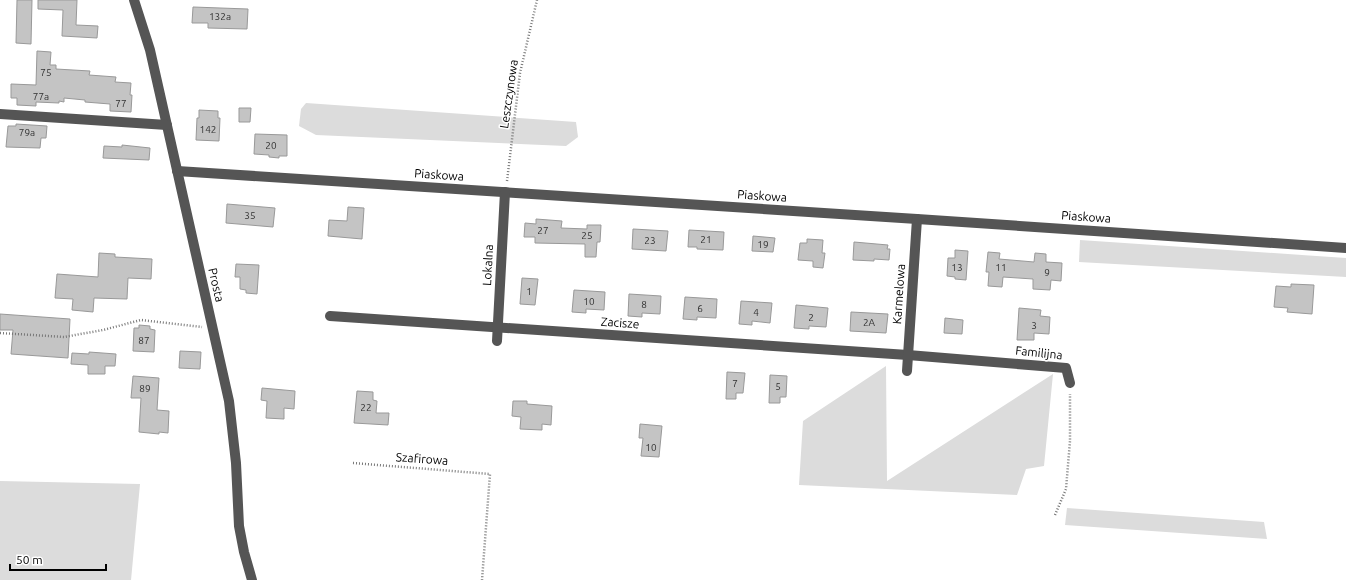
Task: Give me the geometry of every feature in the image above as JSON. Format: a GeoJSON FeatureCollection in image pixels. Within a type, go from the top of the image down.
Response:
{"type":"FeatureCollection","features":[{"type":"Feature","properties":{"kind":"street","name":"Prosta"},"geometry":{"type":"LineString","coordinates":[[134,0],[150,50],[229,401],[236,463],[239,526],[244,552],[252,580]]}},
{"type":"Feature","properties":{"kind":"street"},"geometry":{"type":"LineString","coordinates":[[0,114],[167,125]]}},
{"type":"Feature","properties":{"kind":"street","name":"Piaskowa"},"geometry":{"type":"LineString","coordinates":[[177,171],[1346,248]]}},
{"type":"Feature","properties":{"kind":"street","name":"Lokalna"},"geometry":{"type":"LineString","coordinates":[[497,341],[505,192]]}},
{"type":"Feature","properties":{"kind":"street","name":"Karmelowa"},"geometry":{"type":"LineString","coordinates":[[907,370],[917,219]]}},
{"type":"Feature","properties":{"kind":"street","name":"Zacisze"},"geometry":{"type":"LineString","coordinates":[[330,316],[908,355]]}},
{"type":"Feature","properties":{"kind":"street","name":"Familijna"},"geometry":{"type":"LineString","coordinates":[[908,355],[1066,368],[1070,383]]}},
{"type":"Feature","properties":{"kind":"path","name":"Leszczynowa"},"geometry":{"type":"LineString","coordinates":[[505,192],[520,73],[537,0]]}},
{"type":"Feature","properties":{"kind":"path"},"geometry":{"type":"LineString","coordinates":[[0,333],[64,338],[96,332],[141,320],[213,329]]}},
{"type":"Feature","properties":{"kind":"path"},"geometry":{"type":"LineString","coordinates":[[1055,515],[1066,488],[1070,441],[1070,383]]}},
{"type":"Feature","properties":{"kind":"path","name":"Szafirowa"},"geometry":{"type":"LineString","coordinates":[[354,463],[490,474],[482,580]]}},
{"type":"Feature","properties":{"kind":"shaded area"},"geometry":{"type":"Polygon","coordinates":[[[306,103],[576,122],[578,137],[566,146],[316,135],[299,126],[301,109],[306,103]]]}},
{"type":"Feature","properties":{"kind":"shaded area"},"geometry":{"type":"Polygon","coordinates":[[[1080,240],[1346,258],[1346,277],[1079,262],[1080,240]]]}},
{"type":"Feature","properties":{"kind":"shaded area"},"geometry":{"type":"Polygon","coordinates":[[[886,366],[887,481],[1053,374],[1044,466],[1026,469],[1017,495],[799,485],[803,421],[886,366]]]}},
{"type":"Feature","properties":{"kind":"shaded area"},"geometry":{"type":"Polygon","coordinates":[[[0,481],[140,484],[131,580],[0,580],[0,481]]]}},
{"type":"Feature","properties":{"kind":"shaded area"},"geometry":{"type":"Polygon","coordinates":[[[1067,508],[1264,522],[1267,539],[1065,525],[1067,508]]]}},
{"type":"Feature","properties":{"kind":"building"},"geometry":{"type":"Polygon","coordinates":[[[17,0],[32,0],[31,44],[16,43],[17,0]]]}},
{"type":"Feature","properties":{"kind":"building"},"geometry":{"type":"Polygon","coordinates":[[[38,0],[77,0],[76,25],[98,26],[97,38],[62,36],[63,10],[38,9],[38,0]]]}},
{"type":"Feature","properties":{"kind":"building"},"geometry":{"type":"Polygon","coordinates":[[[193,7],[248,9],[247,29],[208,28],[208,23],[192,23],[193,7]]]}},
{"type":"Feature","properties":{"kind":"building"},"geometry":{"type":"Polygon","coordinates":[[[37,51],[51,52],[50,65],[56,65],[56,69],[90,71],[89,75],[116,77],[115,82],[131,83],[131,112],[110,111],[110,104],[85,102],[85,100],[64,98],[64,102],[59,101],[59,103],[36,102],[36,106],[17,105],[17,98],[11,98],[11,84],[36,85],[37,51]]]}},
{"type":"Feature","properties":{"kind":"building"},"geometry":{"type":"Polygon","coordinates":[[[239,108],[251,108],[250,122],[239,122],[239,108]]]}},
{"type":"Feature","properties":{"kind":"building"},"geometry":{"type":"Polygon","coordinates":[[[199,110],[218,111],[218,118],[220,118],[219,141],[196,140],[199,110]]]}},
{"type":"Feature","properties":{"kind":"building"},"geometry":{"type":"Polygon","coordinates":[[[16,124],[47,126],[46,138],[41,138],[40,148],[6,147],[8,126],[16,126],[16,124]]]}},
{"type":"Feature","properties":{"kind":"building"},"geometry":{"type":"Polygon","coordinates":[[[255,134],[287,135],[287,156],[279,156],[279,158],[269,157],[269,155],[254,154],[255,134]]]}},
{"type":"Feature","properties":{"kind":"building"},"geometry":{"type":"Polygon","coordinates":[[[122,145],[150,148],[149,160],[103,158],[104,146],[122,147],[122,145]]]}},
{"type":"Feature","properties":{"kind":"building"},"geometry":{"type":"Polygon","coordinates":[[[227,204],[275,208],[273,227],[226,223],[227,204]]]}},
{"type":"Feature","properties":{"kind":"building"},"geometry":{"type":"Polygon","coordinates":[[[348,207],[364,208],[362,239],[328,236],[329,220],[347,221],[348,207]]]}},
{"type":"Feature","properties":{"kind":"building"},"geometry":{"type":"Polygon","coordinates":[[[536,219],[562,221],[561,228],[587,229],[587,225],[601,225],[600,242],[597,242],[596,257],[585,257],[585,244],[535,243],[535,237],[524,237],[525,223],[536,224],[536,219]]]}},
{"type":"Feature","properties":{"kind":"building"},"geometry":{"type":"Polygon","coordinates":[[[633,229],[668,231],[666,251],[632,249],[633,229]]]}},
{"type":"Feature","properties":{"kind":"building"},"geometry":{"type":"Polygon","coordinates":[[[689,230],[724,232],[723,250],[697,249],[697,247],[688,247],[689,230]]]}},
{"type":"Feature","properties":{"kind":"building"},"geometry":{"type":"Polygon","coordinates":[[[753,236],[775,238],[773,252],[752,251],[753,236]]]}},
{"type":"Feature","properties":{"kind":"building"},"geometry":{"type":"Polygon","coordinates":[[[807,239],[823,240],[822,253],[825,253],[823,268],[813,267],[813,261],[798,260],[800,243],[807,243],[807,239]]]}},
{"type":"Feature","properties":{"kind":"building"},"geometry":{"type":"Polygon","coordinates":[[[854,242],[888,245],[887,249],[890,249],[889,260],[853,260],[854,242]]]}},
{"type":"Feature","properties":{"kind":"building"},"geometry":{"type":"Polygon","coordinates":[[[955,250],[968,251],[966,280],[955,279],[955,277],[947,276],[948,258],[955,258],[955,250]]]}},
{"type":"Feature","properties":{"kind":"building"},"geometry":{"type":"Polygon","coordinates":[[[988,252],[1000,253],[999,259],[1034,262],[1035,253],[1046,254],[1046,262],[1062,263],[1061,281],[1051,280],[1050,290],[1033,289],[1033,279],[1003,277],[1002,287],[988,286],[989,272],[986,272],[988,252]]]}},
{"type":"Feature","properties":{"kind":"building"},"geometry":{"type":"Polygon","coordinates":[[[99,253],[115,254],[115,257],[152,259],[151,279],[128,278],[127,299],[94,298],[93,312],[72,310],[73,299],[55,298],[57,274],[98,277],[99,253]]]}},
{"type":"Feature","properties":{"kind":"building"},"geometry":{"type":"Polygon","coordinates":[[[236,264],[259,265],[257,294],[246,293],[246,290],[240,289],[240,277],[235,277],[236,264]]]}},
{"type":"Feature","properties":{"kind":"building"},"geometry":{"type":"Polygon","coordinates":[[[522,278],[538,279],[535,305],[520,304],[522,278]]]}},
{"type":"Feature","properties":{"kind":"building"},"geometry":{"type":"Polygon","coordinates":[[[1291,284],[1314,285],[1312,314],[1287,312],[1288,308],[1274,307],[1276,286],[1291,287],[1291,284]]]}},
{"type":"Feature","properties":{"kind":"building"},"geometry":{"type":"Polygon","coordinates":[[[574,290],[605,292],[604,310],[586,309],[586,313],[572,312],[574,290]]]}},
{"type":"Feature","properties":{"kind":"building"},"geometry":{"type":"Polygon","coordinates":[[[629,294],[661,296],[660,314],[642,313],[642,317],[628,316],[629,294]]]}},
{"type":"Feature","properties":{"kind":"building"},"geometry":{"type":"Polygon","coordinates":[[[685,297],[717,299],[716,318],[697,317],[697,320],[683,319],[685,297]]]}},
{"type":"Feature","properties":{"kind":"building"},"geometry":{"type":"Polygon","coordinates":[[[741,301],[772,303],[770,323],[752,321],[752,325],[739,324],[741,301]]]}},
{"type":"Feature","properties":{"kind":"building"},"geometry":{"type":"Polygon","coordinates":[[[796,305],[828,308],[826,327],[809,326],[809,329],[794,328],[796,305]]]}},
{"type":"Feature","properties":{"kind":"building"},"geometry":{"type":"Polygon","coordinates":[[[1019,308],[1041,310],[1040,316],[1050,317],[1049,334],[1034,333],[1034,340],[1017,340],[1019,308]]]}},
{"type":"Feature","properties":{"kind":"building"},"geometry":{"type":"Polygon","coordinates":[[[851,312],[888,314],[886,333],[850,331],[851,312]]]}},
{"type":"Feature","properties":{"kind":"building"},"geometry":{"type":"Polygon","coordinates":[[[0,314],[70,319],[68,358],[11,354],[13,330],[0,330],[0,314]]]}},
{"type":"Feature","properties":{"kind":"building"},"geometry":{"type":"Polygon","coordinates":[[[945,318],[963,320],[962,334],[944,333],[945,318]]]}},
{"type":"Feature","properties":{"kind":"building"},"geometry":{"type":"Polygon","coordinates":[[[139,325],[150,326],[150,329],[155,330],[154,352],[133,351],[134,328],[139,328],[139,325]]]}},
{"type":"Feature","properties":{"kind":"building"},"geometry":{"type":"Polygon","coordinates":[[[180,351],[201,352],[200,369],[179,368],[180,351]]]}},
{"type":"Feature","properties":{"kind":"building"},"geometry":{"type":"Polygon","coordinates":[[[89,352],[116,354],[115,366],[105,366],[105,374],[88,374],[88,365],[71,364],[72,353],[89,354],[89,352]]]}},
{"type":"Feature","properties":{"kind":"building"},"geometry":{"type":"Polygon","coordinates":[[[727,372],[745,373],[743,393],[736,393],[736,399],[726,399],[727,372]]]}},
{"type":"Feature","properties":{"kind":"building"},"geometry":{"type":"Polygon","coordinates":[[[770,375],[787,376],[786,397],[780,397],[780,403],[769,403],[770,375]]]}},
{"type":"Feature","properties":{"kind":"building"},"geometry":{"type":"Polygon","coordinates":[[[133,376],[159,378],[157,410],[169,411],[168,433],[159,432],[159,434],[139,432],[141,398],[131,398],[133,376]]]}},
{"type":"Feature","properties":{"kind":"building"},"geometry":{"type":"Polygon","coordinates":[[[262,388],[295,391],[294,409],[284,408],[284,419],[266,418],[267,401],[261,400],[262,388]]]}},
{"type":"Feature","properties":{"kind":"building"},"geometry":{"type":"Polygon","coordinates":[[[357,391],[373,392],[373,400],[377,401],[376,413],[389,413],[388,425],[354,423],[357,391]]]}},
{"type":"Feature","properties":{"kind":"building"},"geometry":{"type":"Polygon","coordinates":[[[513,401],[527,401],[527,404],[552,406],[551,425],[542,424],[542,430],[520,429],[521,417],[512,416],[513,401]]]}},
{"type":"Feature","properties":{"kind":"building"},"geometry":{"type":"Polygon","coordinates":[[[640,424],[662,426],[659,457],[641,456],[643,438],[639,438],[640,424]]]}}]}
